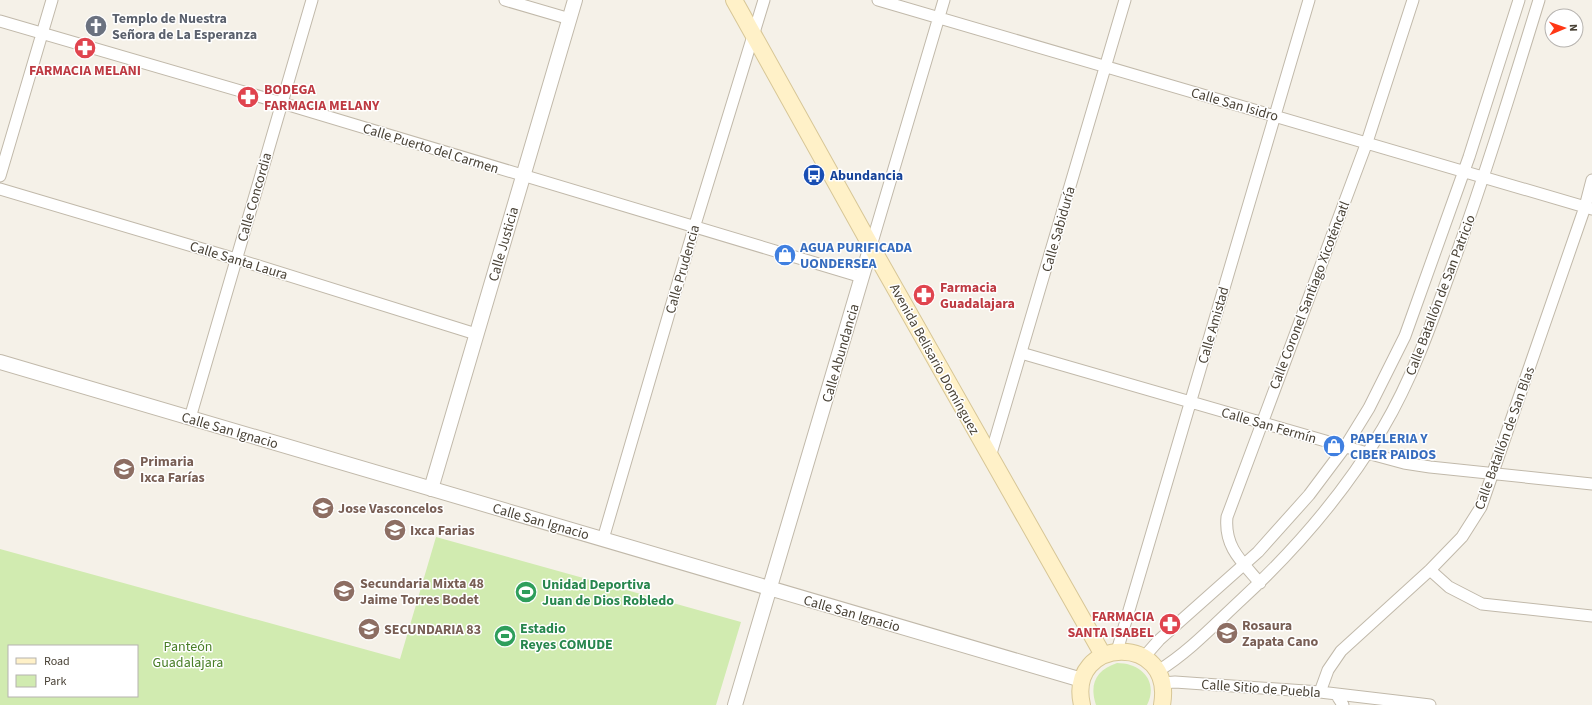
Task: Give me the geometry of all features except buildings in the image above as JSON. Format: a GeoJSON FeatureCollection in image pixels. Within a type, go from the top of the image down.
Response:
{"type":"FeatureCollection","features":[{"type":"Feature","properties":{"kind":"main road","name":"Avenida Belisario Domínguez"},"geometry":{"type":"LineString","coordinates":[[734,0],[990,457],[1110,653]]}},
{"type":"Feature","properties":{"kind":"main road"},"geometry":{"type":"LineString","coordinates":[[1082,705],[1080,695],[1082,680],[1086,670],[1093,662],[1110,653],[1127,651],[1144,657],[1152,663],[1160,677],[1164,694],[1162,705]]}},
{"type":"Feature","properties":{"kind":"street"},"geometry":{"type":"LineString","coordinates":[[0,176],[52,0]]}},
{"type":"Feature","properties":{"kind":"street","name":"Calle Concordia"},"geometry":{"type":"LineString","coordinates":[[190,418],[312,0]]}},
{"type":"Feature","properties":{"kind":"street"},"geometry":{"type":"LineString","coordinates":[[505,0],[570,19]]}},
{"type":"Feature","properties":{"kind":"street","name":"Calle Justicia"},"geometry":{"type":"LineString","coordinates":[[431,489],[576,0]]}},
{"type":"Feature","properties":{"kind":"street","name":"Calle Prudencia"},"geometry":{"type":"LineString","coordinates":[[602,539],[694,228],[764,0]]}},
{"type":"Feature","properties":{"kind":"street","name":"Calle San Isidro"},"geometry":{"type":"LineString","coordinates":[[878,0],[1367,142],[1588,208]]}},
{"type":"Feature","properties":{"kind":"street","name":"Calle Abundancia"},"geometry":{"type":"LineString","coordinates":[[735,705],[944,0]]}},
{"type":"Feature","properties":{"kind":"street","name":"Calle Sabiduría"},"geometry":{"type":"LineString","coordinates":[[990,457],[1124,0]]}},
{"type":"Feature","properties":{"kind":"street","name":"Calle Amistad"},"geometry":{"type":"LineString","coordinates":[[1110,653],[1191,402],[1309,0]]}},
{"type":"Feature","properties":{"kind":"street","name":"Calle Coronel Santiago Xicoténcatl"},"geometry":{"type":"LineString","coordinates":[[1260,583],[1233,550],[1229,542],[1226,526],[1227,517],[1367,142],[1413,0]]}},
{"type":"Feature","properties":{"kind":"street","name":"Calle Batallón de San Patricio"},"geometry":{"type":"LineString","coordinates":[[1144,657],[1159,640],[1258,552],[1309,496],[1345,447],[1369,408],[1405,336],[1464,171],[1518,0]]}},
{"type":"Feature","properties":{"kind":"street","name":"Calle Batallón de San Patricio"},"geometry":{"type":"LineString","coordinates":[[1160,677],[1273,571],[1323,515],[1367,454],[1384,427],[1420,356],[1484,177],[1539,0]]}},
{"type":"Feature","properties":{"kind":"street","name":"Calle Puerto del Carmen"},"geometry":{"type":"LineString","coordinates":[[0,21],[282,103],[524,175],[694,228],[862,277]]}},
{"type":"Feature","properties":{"kind":"street","name":"Calle Batallón de San Blas"},"geometry":{"type":"LineString","coordinates":[[1320,692],[1328,670],[1341,651],[1430,570],[1462,537],[1481,507],[1588,208],[1592,180]]}},
{"type":"Feature","properties":{"kind":"street","name":"Calle Santa Laura"},"geometry":{"type":"LineString","coordinates":[[0,189],[236,259],[476,334]]}},
{"type":"Feature","properties":{"kind":"street","name":"Calle San Fermín"},"geometry":{"type":"LineString","coordinates":[[1021,353],[1367,454],[1404,463],[1592,484]]}},
{"type":"Feature","properties":{"kind":"street","name":"Calle San Ignacio"},"geometry":{"type":"LineString","coordinates":[[0,362],[1082,680]]}},
{"type":"Feature","properties":{"kind":"street"},"geometry":{"type":"LineString","coordinates":[[1430,570],[1449,587],[1482,604],[1592,616]]}},
{"type":"Feature","properties":{"kind":"street","name":"Calle Sitio de Puebla"},"geometry":{"type":"LineString","coordinates":[[1160,677],[1174,682],[1320,692],[1430,705]]}},
{"type":"Feature","properties":{"kind":"street"},"geometry":{"type":"LineString","coordinates":[[1336,694],[1343,705]]}},
{"type":"Feature","properties":{"kind":"green space","name":"Panteón Guadalajara"},"geometry":{"type":"Polygon","coordinates":[[[436,537],[741,622],[716,705],[0,705],[0,549],[400,659],[436,537]]]}},
{"type":"Feature","properties":{"kind":"green space"},"geometry":{"type":"Polygon","coordinates":[[[1117,663],[1134,666],[1146,675],[1151,688],[1147,705],[1096,705],[1093,691],[1096,679],[1104,670],[1117,663]]]}},
{"type":"Feature","properties":{"kind":"place","name":"Templo de Nuestra Señora de La Esperanza"},"geometry":{"type":"Point","coordinates":[96,26]}},
{"type":"Feature","properties":{"kind":"place","name":"FARMACIA MELANI"},"geometry":{"type":"Point","coordinates":[85,48]}},
{"type":"Feature","properties":{"kind":"place","name":"BODEGA FARMACIA MELANY"},"geometry":{"type":"Point","coordinates":[248,97]}},
{"type":"Feature","properties":{"kind":"place","name":"Abundancia"},"geometry":{"type":"Point","coordinates":[814,175]}},
{"type":"Feature","properties":{"kind":"place","name":"AGUA PURIFICADA UONDERSEA"},"geometry":{"type":"Point","coordinates":[785,255]}},
{"type":"Feature","properties":{"kind":"place","name":"Farmacia Guadalajara"},"geometry":{"type":"Point","coordinates":[924,295]}},
{"type":"Feature","properties":{"kind":"place","name":"PAPELERIA Y CIBER PAIDOS"},"geometry":{"type":"Point","coordinates":[1334,446]}},
{"type":"Feature","properties":{"kind":"place","name":"Primaria Ixca Farías"},"geometry":{"type":"Point","coordinates":[124,469]}},
{"type":"Feature","properties":{"kind":"place","name":"Jose Vasconcelos"},"geometry":{"type":"Point","coordinates":[323,508]}},
{"type":"Feature","properties":{"kind":"place","name":"Ixca Farias"},"geometry":{"type":"Point","coordinates":[395,530]}},
{"type":"Feature","properties":{"kind":"place","name":"Secundaria Mixta 48 Jaime Torres Bodet"},"geometry":{"type":"Point","coordinates":[344,591]}},
{"type":"Feature","properties":{"kind":"place","name":"Unidad Deportiva Juan de Dios Robledo"},"geometry":{"type":"Point","coordinates":[526,592]}},
{"type":"Feature","properties":{"kind":"place","name":"FARMACIA SANTA ISABEL"},"geometry":{"type":"Point","coordinates":[1170,624]}},
{"type":"Feature","properties":{"kind":"place","name":"SECUNDARIA 83"},"geometry":{"type":"Point","coordinates":[369,629]}},
{"type":"Feature","properties":{"kind":"place","name":"Rosaura Zapata Cano"},"geometry":{"type":"Point","coordinates":[1227,633]}},
{"type":"Feature","properties":{"kind":"place","name":"Estadio Reyes COMUDE"},"geometry":{"type":"Point","coordinates":[505,636]}}]}
